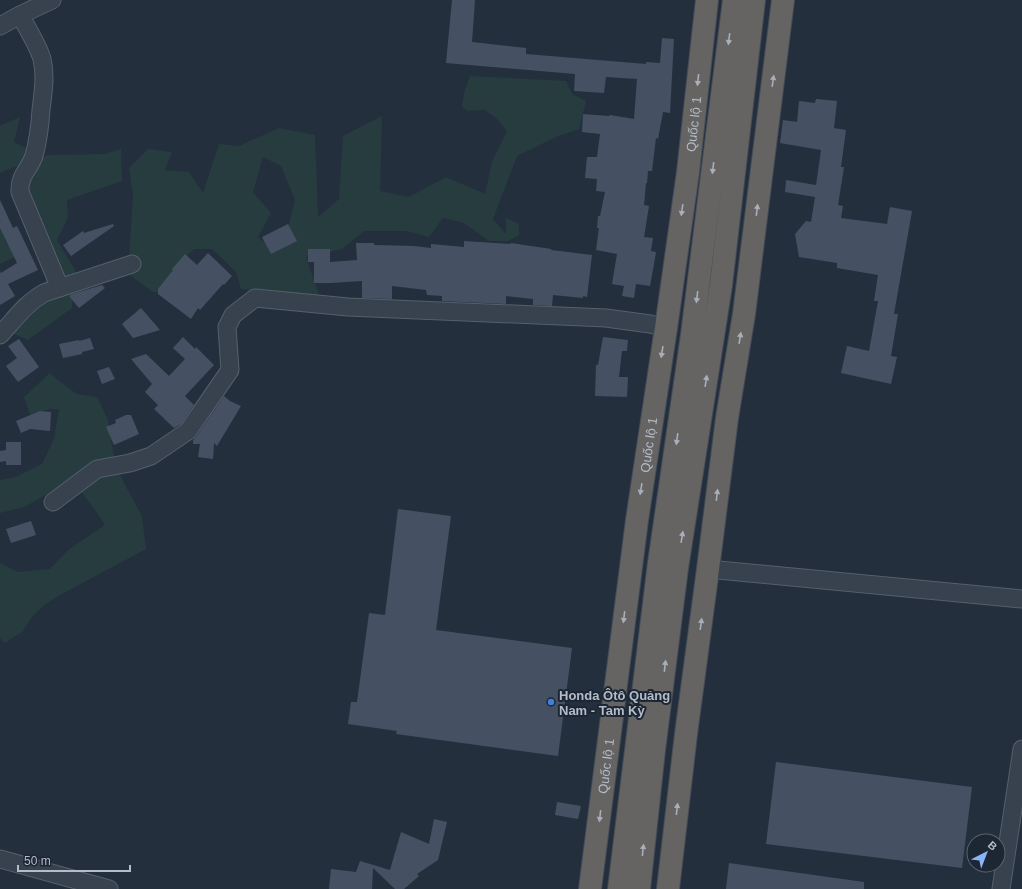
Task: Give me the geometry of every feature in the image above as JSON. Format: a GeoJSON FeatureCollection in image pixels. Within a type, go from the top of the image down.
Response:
{"type":"FeatureCollection","features":[{"type":"Feature","properties":{"kind":"highway","name":"Quốc lộ 1"},"geometry":{"type":"LineString","coordinates":[[590,889],[637,520],[688,172],[707,0]]}},
{"type":"Feature","properties":{"kind":"highway","name":"Quốc lộ 1"},"geometry":{"type":"LineString","coordinates":[[639,889],[677,568],[691,414],[692,336],[734,0]]}},
{"type":"Feature","properties":{"kind":"highway","name":"Quốc lộ 1"},"geometry":{"type":"LineString","coordinates":[[619,889],[659,563],[691,414],[721,285],[754,0]]}},
{"type":"Feature","properties":{"kind":"highway"},"geometry":{"type":"LineString","coordinates":[[668,889],[686,734],[727,418],[744,314],[783,0]]}},
{"type":"Feature","properties":{"kind":"highway"},"geometry":{"type":"LineString","coordinates":[[654,408],[727,418]]}},
{"type":"Feature","properties":{"kind":"highway"},"geometry":{"type":"LineString","coordinates":[[657,729],[686,734]]}},
{"type":"Feature","properties":{"kind":"street"},"geometry":{"type":"LineString","coordinates":[[0,26],[52,0]]}},
{"type":"Feature","properties":{"kind":"street"},"geometry":{"type":"LineString","coordinates":[[20,15],[39,51],[42,60],[44,85],[39,136],[33,157],[22,177],[20,192],[60,288]]}},
{"type":"Feature","properties":{"kind":"street"},"geometry":{"type":"LineString","coordinates":[[0,335],[28,305],[44,293],[132,264]]}},
{"type":"Feature","properties":{"kind":"street"},"geometry":{"type":"LineString","coordinates":[[53,502],[97,469],[130,463],[151,456],[188,431],[230,370],[228,327],[233,316],[255,298],[348,307],[606,318],[650,324],[666,328]]}},
{"type":"Feature","properties":{"kind":"street"},"geometry":{"type":"LineString","coordinates":[[708,569],[1022,599]]}},
{"type":"Feature","properties":{"kind":"street"},"geometry":{"type":"LineString","coordinates":[[1001,889],[1016,830],[1022,749]]}},
{"type":"Feature","properties":{"kind":"street"},"geometry":{"type":"LineString","coordinates":[[0,859],[109,889]]}},
{"type":"Feature","properties":{"kind":"green space"},"geometry":{"type":"Polygon","coordinates":[[[470,76],[566,81],[572,94],[586,101],[579,129],[556,137],[517,156],[493,219],[506,234],[506,218],[519,224],[519,235],[508,241],[489,241],[464,223],[443,218],[429,237],[407,231],[364,231],[342,249],[306,257],[319,295],[241,289],[236,272],[212,249],[194,249],[176,266],[169,293],[153,292],[128,274],[133,195],[129,168],[148,149],[172,152],[165,170],[189,172],[203,193],[219,144],[239,146],[279,128],[315,135],[318,217],[339,199],[343,136],[382,116],[380,191],[409,197],[446,177],[485,194],[492,162],[507,131],[496,118],[485,110],[467,111],[462,106],[464,93],[470,76]],[[263,157],[253,192],[271,213],[258,237],[272,248],[288,228],[295,200],[281,166],[263,157]]]}},
{"type":"Feature","properties":{"kind":"green space"},"geometry":{"type":"Polygon","coordinates":[[[20,117],[14,142],[32,151],[21,164],[0,173],[0,126],[20,117]]]}},
{"type":"Feature","properties":{"kind":"green space"},"geometry":{"type":"Polygon","coordinates":[[[121,149],[122,181],[67,200],[68,217],[57,240],[75,270],[72,308],[28,340],[5,330],[6,313],[17,300],[54,274],[43,253],[29,238],[27,169],[47,155],[104,154],[121,149]]]}},
{"type":"Feature","properties":{"kind":"green space"},"geometry":{"type":"Polygon","coordinates":[[[0,202],[4,207],[5,240],[17,256],[0,264],[0,202]]]}},
{"type":"Feature","properties":{"kind":"green space"},"geometry":{"type":"Polygon","coordinates":[[[50,373],[77,394],[97,397],[108,420],[113,452],[123,481],[142,516],[146,549],[44,605],[32,617],[22,632],[5,643],[0,638],[0,563],[18,572],[50,569],[68,550],[105,525],[73,482],[24,507],[0,513],[0,480],[16,477],[42,464],[54,439],[59,409],[49,409],[30,415],[24,397],[50,373]]]}},
{"type":"Feature","properties":{"kind":"building"},"geometry":{"type":"Polygon","coordinates":[[[452,0],[475,0],[472,42],[526,48],[526,54],[646,64],[646,62],[660,63],[662,38],[674,39],[670,113],[663,112],[658,139],[656,138],[652,171],[648,171],[644,205],[649,206],[644,237],[653,238],[651,251],[656,252],[650,286],[636,284],[634,298],[622,296],[624,286],[612,284],[617,254],[596,250],[599,228],[597,228],[598,216],[600,216],[605,192],[596,191],[597,179],[585,178],[587,157],[597,157],[600,134],[582,132],[583,114],[610,115],[634,119],[637,79],[606,77],[604,93],[574,91],[575,74],[446,63],[452,0]]]}},
{"type":"Feature","properties":{"kind":"building"},"geometry":{"type":"Polygon","coordinates":[[[816,99],[837,101],[834,128],[846,130],[841,167],[844,167],[838,205],[843,206],[841,218],[887,224],[890,207],[912,211],[894,314],[898,314],[891,356],[897,357],[891,384],[841,373],[847,346],[869,351],[878,301],[874,301],[878,275],[837,268],[837,263],[799,257],[795,234],[806,221],[811,222],[815,197],[785,192],[786,180],[816,185],[821,150],[780,143],[783,120],[797,122],[799,101],[815,103],[816,99]]]}},
{"type":"Feature","properties":{"kind":"building"},"geometry":{"type":"Polygon","coordinates":[[[0,200],[13,228],[17,226],[38,270],[8,284],[15,296],[0,305],[0,271],[1,273],[17,263],[0,228],[0,200]]]}},
{"type":"Feature","properties":{"kind":"building"},"geometry":{"type":"Polygon","coordinates":[[[113,224],[114,226],[71,256],[63,245],[83,231],[84,233],[113,224]]]}},
{"type":"Feature","properties":{"kind":"building"},"geometry":{"type":"Polygon","coordinates":[[[288,224],[297,241],[271,254],[262,237],[288,224]]]}},
{"type":"Feature","properties":{"kind":"building"},"geometry":{"type":"Polygon","coordinates":[[[464,241],[511,243],[592,255],[587,297],[583,296],[583,298],[553,295],[552,306],[533,305],[533,299],[506,296],[506,304],[442,301],[442,296],[427,295],[426,290],[392,286],[392,299],[362,298],[362,281],[314,283],[314,262],[308,262],[308,249],[330,249],[330,262],[357,260],[356,243],[431,248],[431,244],[464,247],[464,241]]]}},
{"type":"Feature","properties":{"kind":"building"},"geometry":{"type":"Polygon","coordinates":[[[208,253],[232,276],[200,310],[198,308],[191,319],[158,294],[158,289],[185,254],[197,265],[208,253]]]}},
{"type":"Feature","properties":{"kind":"building"},"geometry":{"type":"Polygon","coordinates":[[[102,285],[105,288],[79,308],[69,296],[72,294],[102,285]]]}},
{"type":"Feature","properties":{"kind":"building"},"geometry":{"type":"Polygon","coordinates":[[[141,308],[160,330],[133,338],[122,324],[141,308]]]}},
{"type":"Feature","properties":{"kind":"building"},"geometry":{"type":"Polygon","coordinates":[[[183,337],[195,349],[196,347],[214,365],[185,396],[194,405],[181,424],[174,428],[154,409],[158,405],[145,392],[152,384],[131,359],[146,354],[169,376],[185,359],[173,348],[183,337]]]}},
{"type":"Feature","properties":{"kind":"building"},"geometry":{"type":"Polygon","coordinates":[[[603,337],[628,340],[627,351],[622,351],[619,377],[628,377],[627,397],[595,396],[596,365],[598,365],[603,337]]]}},
{"type":"Feature","properties":{"kind":"building"},"geometry":{"type":"Polygon","coordinates":[[[90,338],[94,349],[82,352],[82,354],[63,358],[59,344],[90,338]]]}},
{"type":"Feature","properties":{"kind":"building"},"geometry":{"type":"Polygon","coordinates":[[[19,339],[39,367],[18,382],[6,366],[17,358],[8,346],[19,339]]]}},
{"type":"Feature","properties":{"kind":"building"},"geometry":{"type":"Polygon","coordinates":[[[109,367],[115,379],[102,384],[97,371],[109,367]]]}},
{"type":"Feature","properties":{"kind":"building"},"geometry":{"type":"Polygon","coordinates":[[[224,396],[230,401],[241,406],[217,446],[214,443],[213,459],[198,457],[200,444],[193,444],[193,440],[224,396]]]}},
{"type":"Feature","properties":{"kind":"building"},"geometry":{"type":"Polygon","coordinates":[[[40,411],[51,412],[50,431],[30,429],[21,433],[16,421],[40,411]]]}},
{"type":"Feature","properties":{"kind":"building"},"geometry":{"type":"Polygon","coordinates":[[[126,415],[131,415],[139,434],[114,445],[106,427],[116,423],[115,420],[126,415]]]}},
{"type":"Feature","properties":{"kind":"building"},"geometry":{"type":"Polygon","coordinates":[[[6,442],[21,442],[21,465],[6,465],[6,461],[0,462],[0,451],[6,450],[6,442]]]}},
{"type":"Feature","properties":{"kind":"building"},"geometry":{"type":"Polygon","coordinates":[[[398,509],[451,516],[436,630],[572,648],[558,756],[396,734],[397,731],[348,724],[351,702],[357,702],[369,613],[385,615],[398,509]]]}},
{"type":"Feature","properties":{"kind":"building"},"geometry":{"type":"Polygon","coordinates":[[[31,521],[36,535],[11,543],[6,529],[31,521]]]}},
{"type":"Feature","properties":{"kind":"building"},"geometry":{"type":"Polygon","coordinates":[[[776,762],[972,787],[962,868],[766,844],[776,762]]]}},
{"type":"Feature","properties":{"kind":"building"},"geometry":{"type":"Polygon","coordinates":[[[557,802],[581,806],[578,819],[555,815],[557,802]]]}},
{"type":"Feature","properties":{"kind":"building"},"geometry":{"type":"Polygon","coordinates":[[[434,819],[447,822],[438,860],[417,874],[419,876],[404,889],[395,889],[373,868],[372,889],[329,889],[331,869],[356,872],[360,861],[390,870],[401,832],[429,844],[434,819]]]}},
{"type":"Feature","properties":{"kind":"building"},"geometry":{"type":"Polygon","coordinates":[[[729,863],[864,882],[864,889],[726,889],[729,863]]]}},
{"type":"Feature","properties":{"kind":"place","name":"Honda Ôtô Quảng Nam - Tam Kỳ"},"geometry":{"type":"Point","coordinates":[551,702]}}]}
